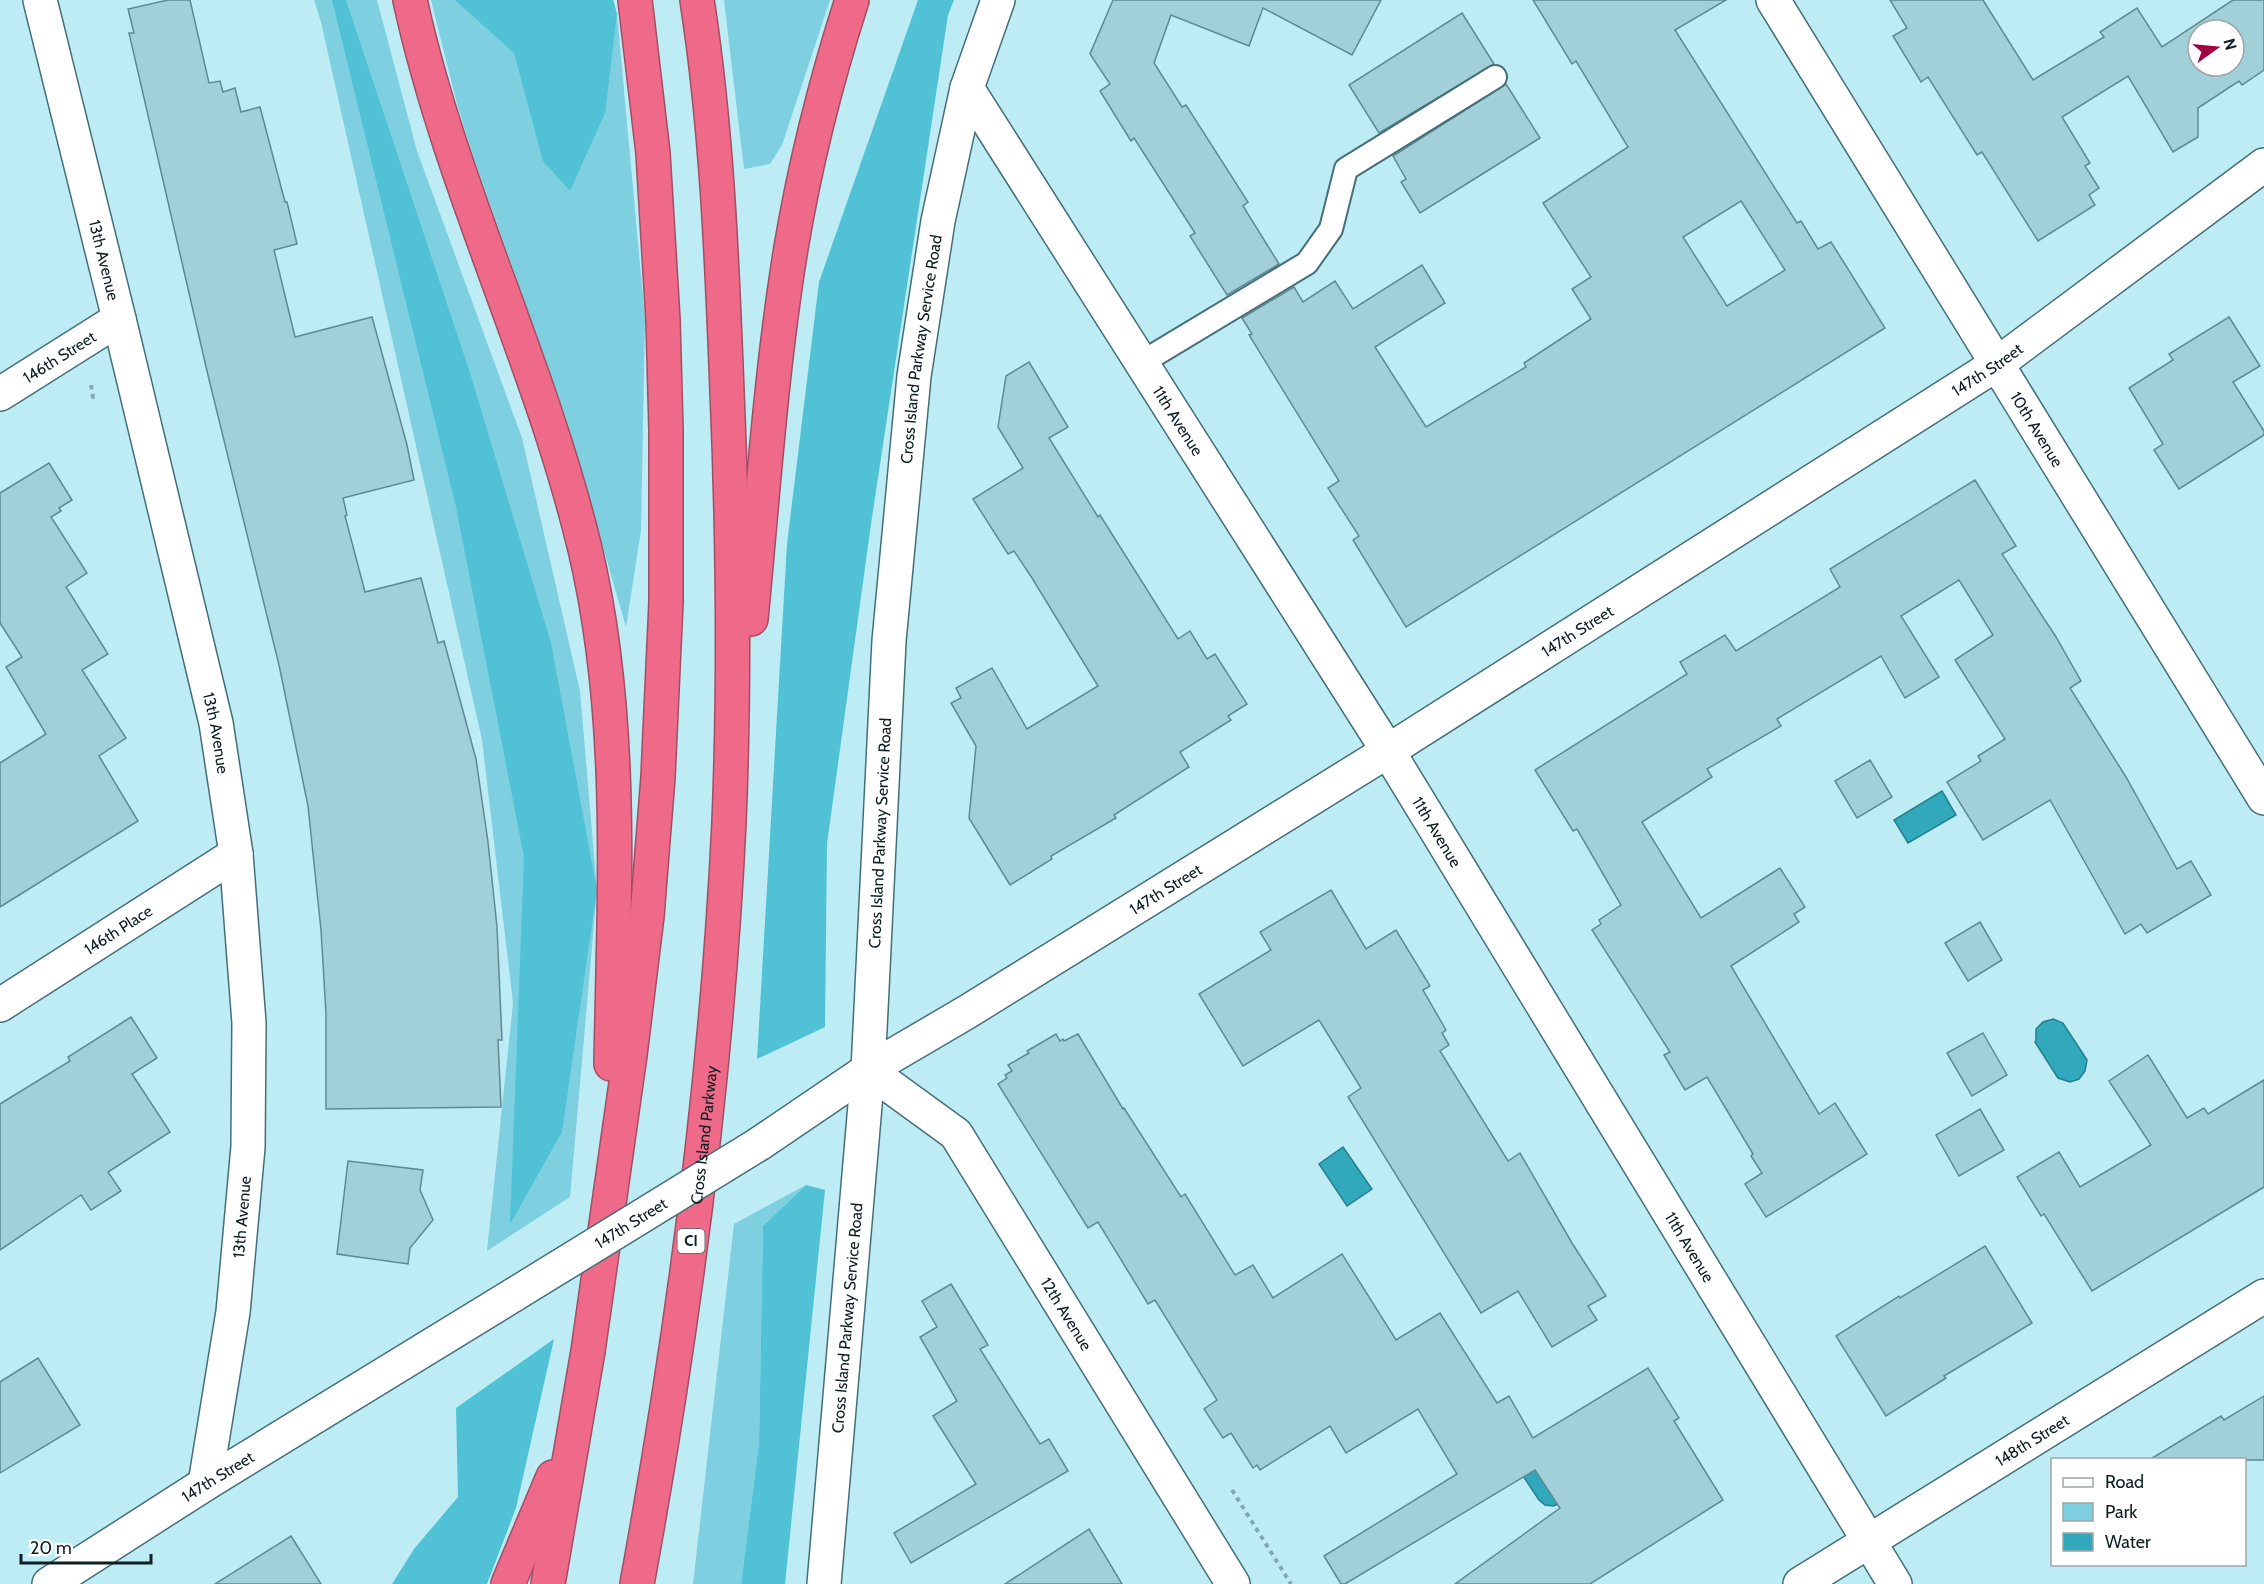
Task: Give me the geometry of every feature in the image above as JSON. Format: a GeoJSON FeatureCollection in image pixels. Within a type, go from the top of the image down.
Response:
{"type":"FeatureCollection","features":[{"type":"Feature","properties":{"kind":"highway"},"geometry":{"type":"LineString","coordinates":[[410,0],[425,63],[447,136],[566,477],[592,588],[608,687],[614,771],[609,1198]]}},
{"type":"Feature","properties":{"kind":"highway"},"geometry":{"type":"LineString","coordinates":[[548,1584],[577,1420],[632,1046],[647,916],[658,777],[666,602],[666,430],[657,210],[647,93],[635,0]]}},
{"type":"Feature","properties":{"kind":"highway"},"geometry":{"type":"LineString","coordinates":[[697,0],[707,76],[718,212],[729,458],[733,667],[725,896]]}},
{"type":"Feature","properties":{"kind":"highway"},"geometry":{"type":"LineString","coordinates":[[725,896],[776,350],[810,152],[832,63],[852,0]]}},
{"type":"Feature","properties":{"kind":"highway","name":"Cross Island Parkway"},"geometry":{"type":"LineString","coordinates":[[637,1584],[685,1289],[713,1041],[725,896]]}},
{"type":"Feature","properties":{"kind":"highway"},"geometry":{"type":"LineString","coordinates":[[508,1584],[577,1420]]}},
{"type":"Feature","properties":{"kind":"street","name":"13th Avenue"},"geometry":{"type":"LineString","coordinates":[[40,0],[216,723],[236,854],[249,1023],[248,1147],[233,1312],[205,1484]]}},
{"type":"Feature","properties":{"kind":"street","name":"Cross Island Parkway Service Road"},"geometry":{"type":"LineString","coordinates":[[824,1584],[868,1070],[889,641],[914,376],[938,221],[967,88],[998,0]]}},
{"type":"Feature","properties":{"kind":"street","name":"10th Avenue"},"geometry":{"type":"LineString","coordinates":[[1773,0],[2264,798]]}},
{"type":"Feature","properties":{"kind":"street","name":"11th Avenue"},"geometry":{"type":"LineString","coordinates":[[967,88],[1388,751],[1895,1584]]}},
{"type":"Feature","properties":{"kind":"street","name":"147th Street"},"geometry":{"type":"LineString","coordinates":[[49,1584],[205,1484],[759,1144],[868,1070],[967,1012],[1388,751],[1997,364],[2264,165]]}},
{"type":"Feature","properties":{"kind":"street","name":"146th Street"},"geometry":{"type":"LineString","coordinates":[[0,394],[119,319]]}},
{"type":"Feature","properties":{"kind":"street","name":"146th Place"},"geometry":{"type":"LineString","coordinates":[[0,1005],[236,854]]}},
{"type":"Feature","properties":{"kind":"street","name":"12th Avenue"},"geometry":{"type":"LineString","coordinates":[[868,1070],[956,1134],[1233,1584]]}},
{"type":"Feature","properties":{"kind":"street","name":"148th Street"},"geometry":{"type":"LineString","coordinates":[[1800,1584],[2264,1296]]}},
{"type":"Feature","properties":{"kind":"lane"},"geometry":{"type":"LineString","coordinates":[[1141,363],[1307,263],[1331,229],[1346,169],[1495,77]]}},
{"type":"Feature","properties":{"kind":"path"},"geometry":{"type":"LineString","coordinates":[[90,382],[93,398]]}},
{"type":"Feature","properties":{"kind":"path"},"geometry":{"type":"LineString","coordinates":[[1232,1491],[1291,1584]]}},
{"type":"Feature","properties":{"kind":"green space"},"geometry":{"type":"Polygon","coordinates":[[[314,0],[377,0],[417,151],[522,438],[580,691],[597,890],[570,1197],[487,1251],[513,1003],[482,740],[321,22],[314,0]]]}},
{"type":"Feature","properties":{"kind":"green space"},"geometry":{"type":"Polygon","coordinates":[[[431,0],[613,0],[617,14],[645,319],[641,530],[626,627],[566,418],[472,153],[431,0]]]}},
{"type":"Feature","properties":{"kind":"green space"},"geometry":{"type":"Polygon","coordinates":[[[724,0],[830,0],[782,145],[770,164],[744,169],[724,0]]]}},
{"type":"Feature","properties":{"kind":"green space"},"geometry":{"type":"Polygon","coordinates":[[[806,1185],[763,1226],[759,1443],[741,1584],[693,1584],[734,1224],[806,1185]]]}},
{"type":"Feature","properties":{"kind":"shaded area"},"geometry":{"type":"Polygon","coordinates":[[[332,0],[346,0],[470,373],[551,643],[597,890],[562,1132],[510,1224],[524,857],[456,507],[332,0]]]}},
{"type":"Feature","properties":{"kind":"shaded area"},"geometry":{"type":"Polygon","coordinates":[[[455,0],[613,0],[617,14],[605,113],[570,191],[543,161],[514,53],[455,0]]]}},
{"type":"Feature","properties":{"kind":"shaded area"},"geometry":{"type":"Polygon","coordinates":[[[918,0],[954,0],[948,15],[871,524],[827,844],[825,1027],[757,1059],[787,544],[819,282],[918,0]]]}},
{"type":"Feature","properties":{"kind":"shaded area"},"geometry":{"type":"Polygon","coordinates":[[[806,1185],[825,1190],[785,1584],[741,1584],[759,1443],[763,1226],[806,1185]]]}},
{"type":"Feature","properties":{"kind":"shaded area"},"geometry":{"type":"Polygon","coordinates":[[[554,1339],[516,1508],[487,1584],[392,1584],[414,1549],[458,1497],[456,1408],[554,1339]]]}},
{"type":"Feature","properties":{"kind":"water"},"geometry":{"type":"Polygon","coordinates":[[[1942,791],[1956,815],[1908,843],[1894,820],[1942,791]]]}},
{"type":"Feature","properties":{"kind":"water"},"geometry":{"type":"Polygon","coordinates":[[[2053,1019],[2063,1023],[2087,1060],[2085,1071],[2079,1079],[2070,1082],[2058,1078],[2035,1042],[2036,1029],[2043,1022],[2053,1019]]]}},
{"type":"Feature","properties":{"kind":"water"},"geometry":{"type":"Polygon","coordinates":[[[1343,1147],[1372,1189],[1347,1206],[1319,1164],[1343,1147]]]}},
{"type":"Feature","properties":{"kind":"water"},"geometry":{"type":"Polygon","coordinates":[[[1520,1439],[1561,1503],[1553,1506],[1545,1505],[1539,1500],[1519,1470],[1520,1439]]]}},
{"type":"Feature","properties":{"kind":"building"},"geometry":{"type":"Polygon","coordinates":[[[168,0],[190,0],[209,83],[220,81],[223,92],[235,88],[241,112],[260,107],[297,244],[274,250],[295,337],[372,317],[407,445],[414,480],[343,498],[347,515],[345,516],[365,592],[421,578],[438,643],[444,641],[476,759],[497,927],[502,1040],[498,1040],[501,1107],[326,1109],[326,1014],[321,930],[308,806],[279,665],[207,371],[129,33],[134,33],[128,9],[168,0]]]}},
{"type":"Feature","properties":{"kind":"building"},"geometry":{"type":"Polygon","coordinates":[[[1113,0],[1381,0],[1352,55],[1263,8],[1249,46],[1171,15],[1154,63],[1182,107],[1186,105],[1248,202],[1243,206],[1279,264],[1227,295],[1190,236],[1195,233],[1134,138],[1131,141],[1100,91],[1110,84],[1090,54],[1113,0]]]}},
{"type":"Feature","properties":{"kind":"building"},"geometry":{"type":"Polygon","coordinates":[[[1533,0],[1726,0],[1675,30],[1797,223],[1801,221],[1818,249],[1831,242],[1885,328],[1406,627],[1353,540],[1359,536],[1328,488],[1339,481],[1249,335],[1252,334],[1242,318],[1294,287],[1303,302],[1335,281],[1353,309],[1422,265],[1445,303],[1375,347],[1426,427],[1526,367],[1524,363],[1591,319],[1572,289],[1591,277],[1543,203],[1628,147],[1576,61],[1572,64],[1533,0]],[[1741,201],[1683,237],[1727,306],[1785,270],[1741,201]]]}},
{"type":"Feature","properties":{"kind":"building"},"geometry":{"type":"Polygon","coordinates":[[[1890,0],[1983,0],[2033,80],[2104,37],[2100,32],[2137,8],[2162,47],[2186,31],[2186,78],[2246,78],[2246,18],[2206,18],[2233,0],[2264,0],[2264,70],[2242,85],[2239,81],[2198,108],[2198,137],[2173,152],[2128,76],[2062,117],[2090,163],[2085,166],[2099,188],[2089,195],[2095,205],[2038,241],[1982,152],[1977,155],[1928,77],[1921,82],[1893,36],[1907,28],[1890,0]]]}},
{"type":"Feature","properties":{"kind":"building"},"geometry":{"type":"Polygon","coordinates":[[[1462,13],[1494,64],[1379,133],[1349,85],[1462,13]]]}},
{"type":"Feature","properties":{"kind":"building"},"geometry":{"type":"Polygon","coordinates":[[[1506,84],[1540,138],[1420,213],[1401,182],[1406,179],[1393,156],[1506,84]]]}},
{"type":"Feature","properties":{"kind":"building"},"geometry":{"type":"Polygon","coordinates":[[[2229,317],[2260,366],[2233,382],[2264,431],[2264,435],[2179,489],[2154,450],[2163,444],[2129,388],[2173,360],[2169,354],[2229,317]]]}},
{"type":"Feature","properties":{"kind":"building"},"geometry":{"type":"Polygon","coordinates":[[[1029,362],[1068,427],[1049,438],[1098,517],[1100,515],[1178,639],[1190,631],[1207,659],[1215,654],[1247,704],[1228,716],[1231,720],[1180,752],[1189,767],[1114,815],[1116,818],[1051,856],[1052,859],[1010,885],[969,818],[976,746],[951,703],[961,698],[956,688],[992,668],[1027,729],[1098,686],[1014,551],[1008,554],[973,499],[1023,468],[998,427],[1006,376],[1029,362]]]}},
{"type":"Feature","properties":{"kind":"building"},"geometry":{"type":"Polygon","coordinates":[[[49,463],[72,500],[59,508],[61,511],[51,517],[87,573],[66,587],[108,654],[82,670],[126,738],[99,756],[138,821],[0,907],[0,763],[46,734],[6,667],[22,657],[0,623],[0,493],[49,463]]]}},
{"type":"Feature","properties":{"kind":"building"},"geometry":{"type":"Polygon","coordinates":[[[1975,480],[2016,546],[2002,554],[2056,637],[2081,681],[2070,688],[2126,777],[2177,869],[2191,861],[2211,895],[2147,933],[2141,924],[2125,934],[2050,800],[1983,840],[1947,782],[1981,761],[1978,756],[2005,739],[1955,660],[1993,635],[1959,580],[1901,616],[1939,677],[1905,698],[1881,656],[1777,719],[1781,726],[1707,769],[1712,777],[1642,822],[1701,918],[1780,868],[1805,907],[1794,914],[1799,922],[1731,966],[1819,1114],[1835,1103],[1867,1154],[1766,1217],[1745,1184],[1762,1173],[1707,1077],[1685,1090],[1664,1055],[1670,1052],[1592,930],[1601,924],[1599,920],[1621,905],[1577,829],[1573,831],[1535,770],[1687,674],[1680,662],[1725,635],[1736,651],[1840,587],[1830,569],[1975,480]]]}},
{"type":"Feature","properties":{"kind":"building"},"geometry":{"type":"Polygon","coordinates":[[[1870,760],[1892,797],[1857,818],[1835,781],[1870,760]]]}},
{"type":"Feature","properties":{"kind":"building"},"geometry":{"type":"Polygon","coordinates":[[[1331,890],[1366,949],[1396,930],[1430,986],[1423,990],[1446,1030],[1442,1033],[1449,1045],[1440,1051],[1508,1161],[1520,1153],[1572,1243],[1606,1296],[1588,1306],[1597,1320],[1552,1347],[1518,1291],[1481,1313],[1348,1097],[1361,1088],[1319,1020],[1243,1066],[1199,994],[1271,950],[1260,932],[1331,890]]]}},
{"type":"Feature","properties":{"kind":"building"},"geometry":{"type":"Polygon","coordinates":[[[1980,922],[2002,960],[1968,981],[1945,943],[1980,922]]]}},
{"type":"Feature","properties":{"kind":"building"},"geometry":{"type":"Polygon","coordinates":[[[131,1017],[157,1058],[132,1074],[170,1132],[108,1172],[121,1191],[91,1210],[81,1195],[0,1250],[0,1104],[70,1061],[68,1057],[131,1017]]]}},
{"type":"Feature","properties":{"kind":"building"},"geometry":{"type":"Polygon","coordinates":[[[1983,1033],[2007,1075],[1972,1096],[1947,1053],[1983,1033]]]}},
{"type":"Feature","properties":{"kind":"building"},"geometry":{"type":"Polygon","coordinates":[[[1056,1034],[1060,1041],[1063,1039],[1064,1041],[1078,1034],[1123,1109],[1181,1197],[1185,1194],[1235,1275],[1253,1265],[1273,1298],[1342,1254],[1396,1340],[1440,1313],[1497,1403],[1509,1396],[1533,1438],[1648,1368],[1679,1418],[1674,1421],[1723,1500],[1590,1584],[1455,1584],[1560,1508],[1535,1470],[1345,1584],[1341,1584],[1324,1556],[1457,1474],[1418,1409],[1346,1453],[1330,1426],[1260,1470],[1257,1465],[1253,1468],[1231,1433],[1223,1438],[1204,1409],[1217,1400],[1155,1300],[1148,1304],[1098,1222],[1088,1228],[998,1084],[1007,1078],[1005,1075],[1012,1071],[1008,1065],[1056,1034]]]}},
{"type":"Feature","properties":{"kind":"building"},"geometry":{"type":"Polygon","coordinates":[[[2148,1055],[2187,1118],[2204,1108],[2208,1114],[2264,1080],[2264,1187],[2092,1291],[2044,1214],[2041,1216],[2017,1177],[2059,1152],[2080,1187],[2151,1145],[2109,1081],[2148,1055]]]}},
{"type":"Feature","properties":{"kind":"building"},"geometry":{"type":"Polygon","coordinates":[[[1980,1109],[2004,1150],[1959,1176],[1936,1135],[1980,1109]]]}},
{"type":"Feature","properties":{"kind":"building"},"geometry":{"type":"Polygon","coordinates":[[[348,1161],[423,1170],[420,1190],[433,1220],[410,1248],[408,1264],[337,1254],[348,1161]]]}},
{"type":"Feature","properties":{"kind":"building"},"geometry":{"type":"Polygon","coordinates":[[[1985,1246],[2032,1323],[1944,1376],[1946,1378],[1886,1416],[1836,1336],[1985,1246]]]}},
{"type":"Feature","properties":{"kind":"building"},"geometry":{"type":"Polygon","coordinates":[[[951,1284],[988,1345],[980,1349],[1040,1444],[1049,1439],[1068,1471],[911,1563],[894,1533],[976,1484],[933,1416],[957,1401],[920,1337],[937,1327],[922,1301],[951,1284]]]}},
{"type":"Feature","properties":{"kind":"building"},"geometry":{"type":"Polygon","coordinates":[[[38,1358],[80,1425],[0,1473],[0,1382],[38,1358]]]}},
{"type":"Feature","properties":{"kind":"building"},"geometry":{"type":"Polygon","coordinates":[[[2264,1396],[2264,1460],[2152,1458],[2221,1416],[2224,1420],[2264,1396]]]}},
{"type":"Feature","properties":{"kind":"building"},"geometry":{"type":"Polygon","coordinates":[[[1089,1529],[1122,1584],[1005,1584],[1089,1529]]]}},
{"type":"Feature","properties":{"kind":"building"},"geometry":{"type":"Polygon","coordinates":[[[291,1536],[321,1584],[215,1584],[291,1536]]]}}]}
